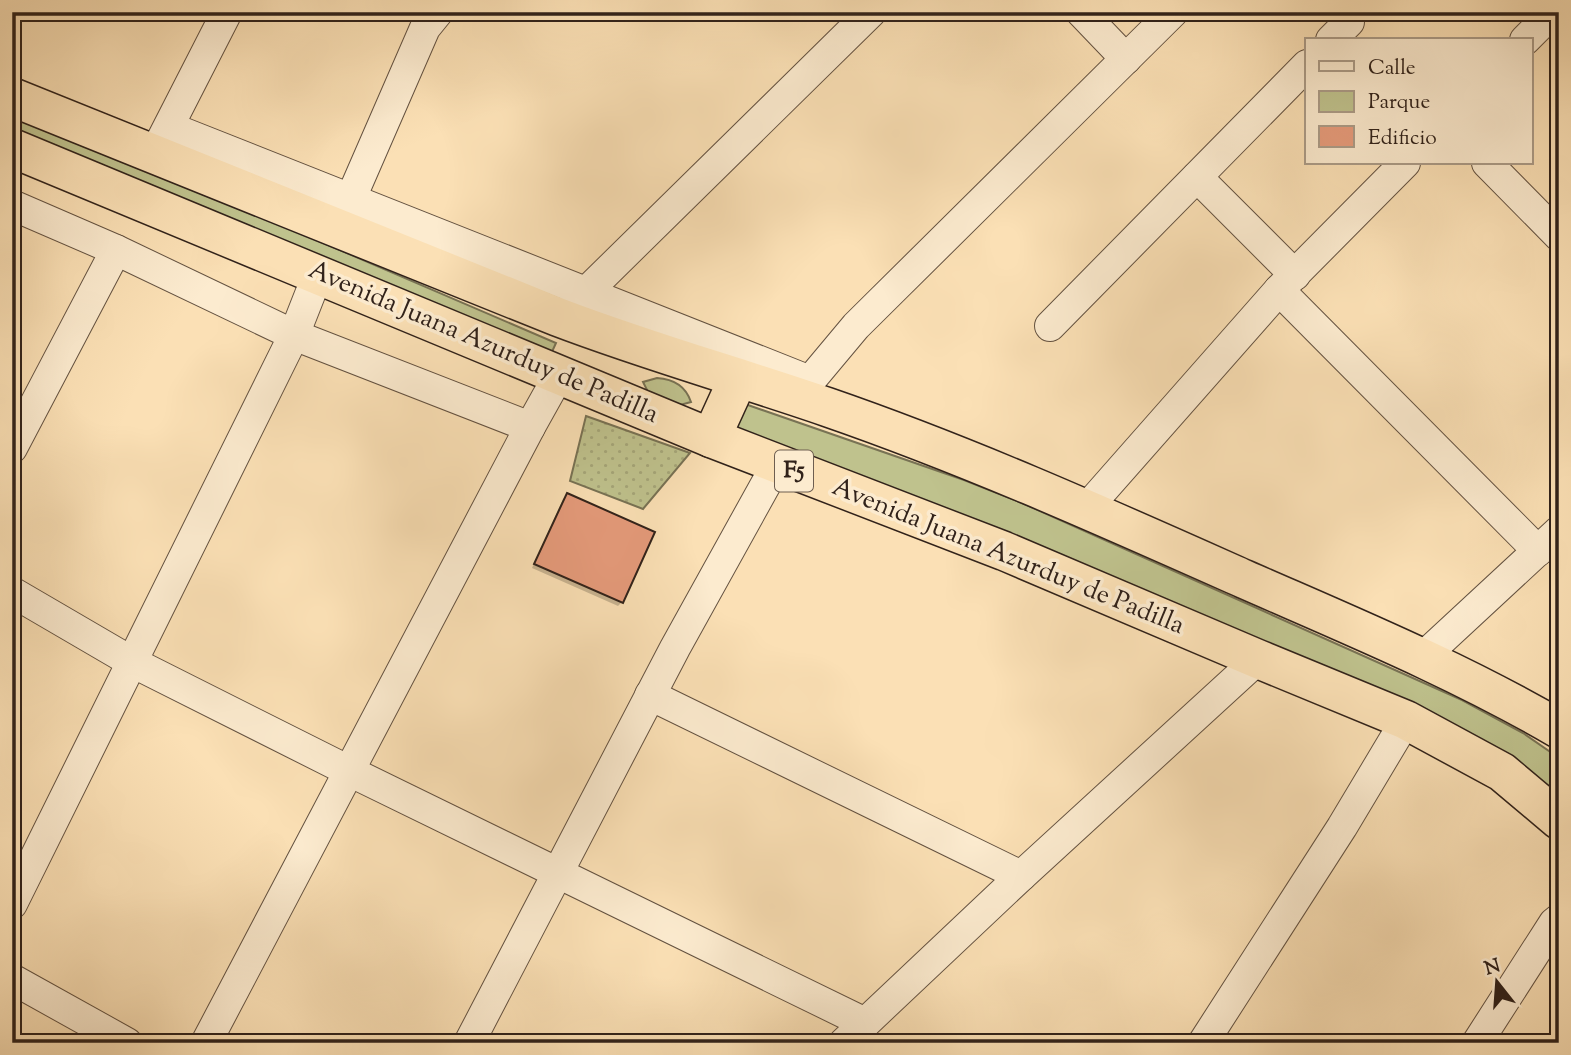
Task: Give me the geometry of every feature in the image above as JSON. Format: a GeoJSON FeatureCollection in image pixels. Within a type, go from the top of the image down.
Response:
{"type":"FeatureCollection","features":[{"type":"Feature","properties":{"kind":"highway","name":"Avenida Juana Azurduy de Padilla"},"geometry":{"type":"LineString","coordinates":[[12,97],[161,141],[558,317],[627,343],[827,407],[985,467],[1474,681],[1559,729]]}},
{"type":"Feature","properties":{"kind":"highway","name":"Avenida Juana Azurduy de Padilla"},"geometry":{"type":"LineString","coordinates":[[12,149],[711,438],[1004,551],[1406,720],[1502,772],[1559,820]]}},
{"type":"Feature","properties":{"kind":"highway"},"geometry":{"type":"LineString","coordinates":[[603,394],[627,343]]}},
{"type":"Feature","properties":{"kind":"highway"},"geometry":{"type":"LineString","coordinates":[[711,438],[738,379]]}},
{"type":"Feature","properties":{"kind":"street"},"geometry":{"type":"LineString","coordinates":[[227,12],[161,141],[351,198],[810,381]]}},
{"type":"Feature","properties":{"kind":"street"},"geometry":{"type":"LineString","coordinates":[[351,198],[425,28],[438,12]]}},
{"type":"Feature","properties":{"kind":"street"},"geometry":{"type":"LineString","coordinates":[[558,317],[588,291],[871,12]]}},
{"type":"Feature","properties":{"kind":"street"},"geometry":{"type":"LineString","coordinates":[[1081,12],[1126,59]]}},
{"type":"Feature","properties":{"kind":"street"},"geometry":{"type":"LineString","coordinates":[[810,381],[856,326],[1173,12]]}},
{"type":"Feature","properties":{"kind":"street"},"geometry":{"type":"LineString","coordinates":[[1527,38],[1553,12]]}},
{"type":"Feature","properties":{"kind":"street"},"geometry":{"type":"LineString","coordinates":[[1050,326],[1305,67]]}},
{"type":"Feature","properties":{"kind":"street"},"geometry":{"type":"LineString","coordinates":[[1086,509],[1287,282],[1404,164]]}},
{"type":"Feature","properties":{"kind":"street"},"geometry":{"type":"LineString","coordinates":[[1488,164],[1559,236]]}},
{"type":"Feature","properties":{"kind":"street"},"geometry":{"type":"LineString","coordinates":[[1197,177],[1287,282],[1548,541],[1422,658]]}},
{"type":"Feature","properties":{"kind":"street"},"geometry":{"type":"LineString","coordinates":[[12,205],[116,250],[294,335],[530,427]]}},
{"type":"Feature","properties":{"kind":"street"},"geometry":{"type":"LineString","coordinates":[[12,449],[116,250]]}},
{"type":"Feature","properties":{"kind":"street"},"geometry":{"type":"LineString","coordinates":[[12,904],[294,335],[318,274]]}},
{"type":"Feature","properties":{"kind":"street"},"geometry":{"type":"LineString","coordinates":[[206,1043],[559,376]]}},
{"type":"Feature","properties":{"kind":"street"},"geometry":{"type":"LineString","coordinates":[[738,379],[810,381]]}},
{"type":"Feature","properties":{"kind":"street"},"geometry":{"type":"LineString","coordinates":[[469,1043],[650,695],[777,464]]}},
{"type":"Feature","properties":{"kind":"street"},"geometry":{"type":"LineString","coordinates":[[12,592],[132,662],[558,873],[854,1033],[1258,659]]}},
{"type":"Feature","properties":{"kind":"street"},"geometry":{"type":"LineString","coordinates":[[650,695],[1021,876]]}},
{"type":"Feature","properties":{"kind":"street"},"geometry":{"type":"LineString","coordinates":[[1203,1043],[1342,827],[1406,720]]}},
{"type":"Feature","properties":{"kind":"street"},"geometry":{"type":"LineString","coordinates":[[1477,1043],[1559,919]]}},
{"type":"Feature","properties":{"kind":"street"},"geometry":{"type":"LineString","coordinates":[[12,979],[127,1043]]}},
{"type":"Feature","properties":{"kind":"green space"},"geometry":{"type":"Polygon","coordinates":[[[12,114],[249,211],[556,343],[551,354],[12,134],[12,114]]]}},
{"type":"Feature","properties":{"kind":"green space"},"geometry":{"type":"Polygon","coordinates":[[[657,378],[678,385],[686,392],[691,402],[680,405],[649,394],[643,382],[657,378]]]}},
{"type":"Feature","properties":{"kind":"green space"},"geometry":{"type":"Polygon","coordinates":[[[745,404],[964,480],[1022,503],[1462,700],[1523,733],[1559,758],[1559,799],[733,428],[745,404]]]}},
{"type":"Feature","properties":{"kind":"green space"},"geometry":{"type":"Polygon","coordinates":[[[586,416],[690,453],[643,509],[570,481],[586,416]]]}},
{"type":"Feature","properties":{"kind":"building"},"geometry":{"type":"Polygon","coordinates":[[[567,493],[655,532],[623,603],[534,564],[567,493]]]}}]}
